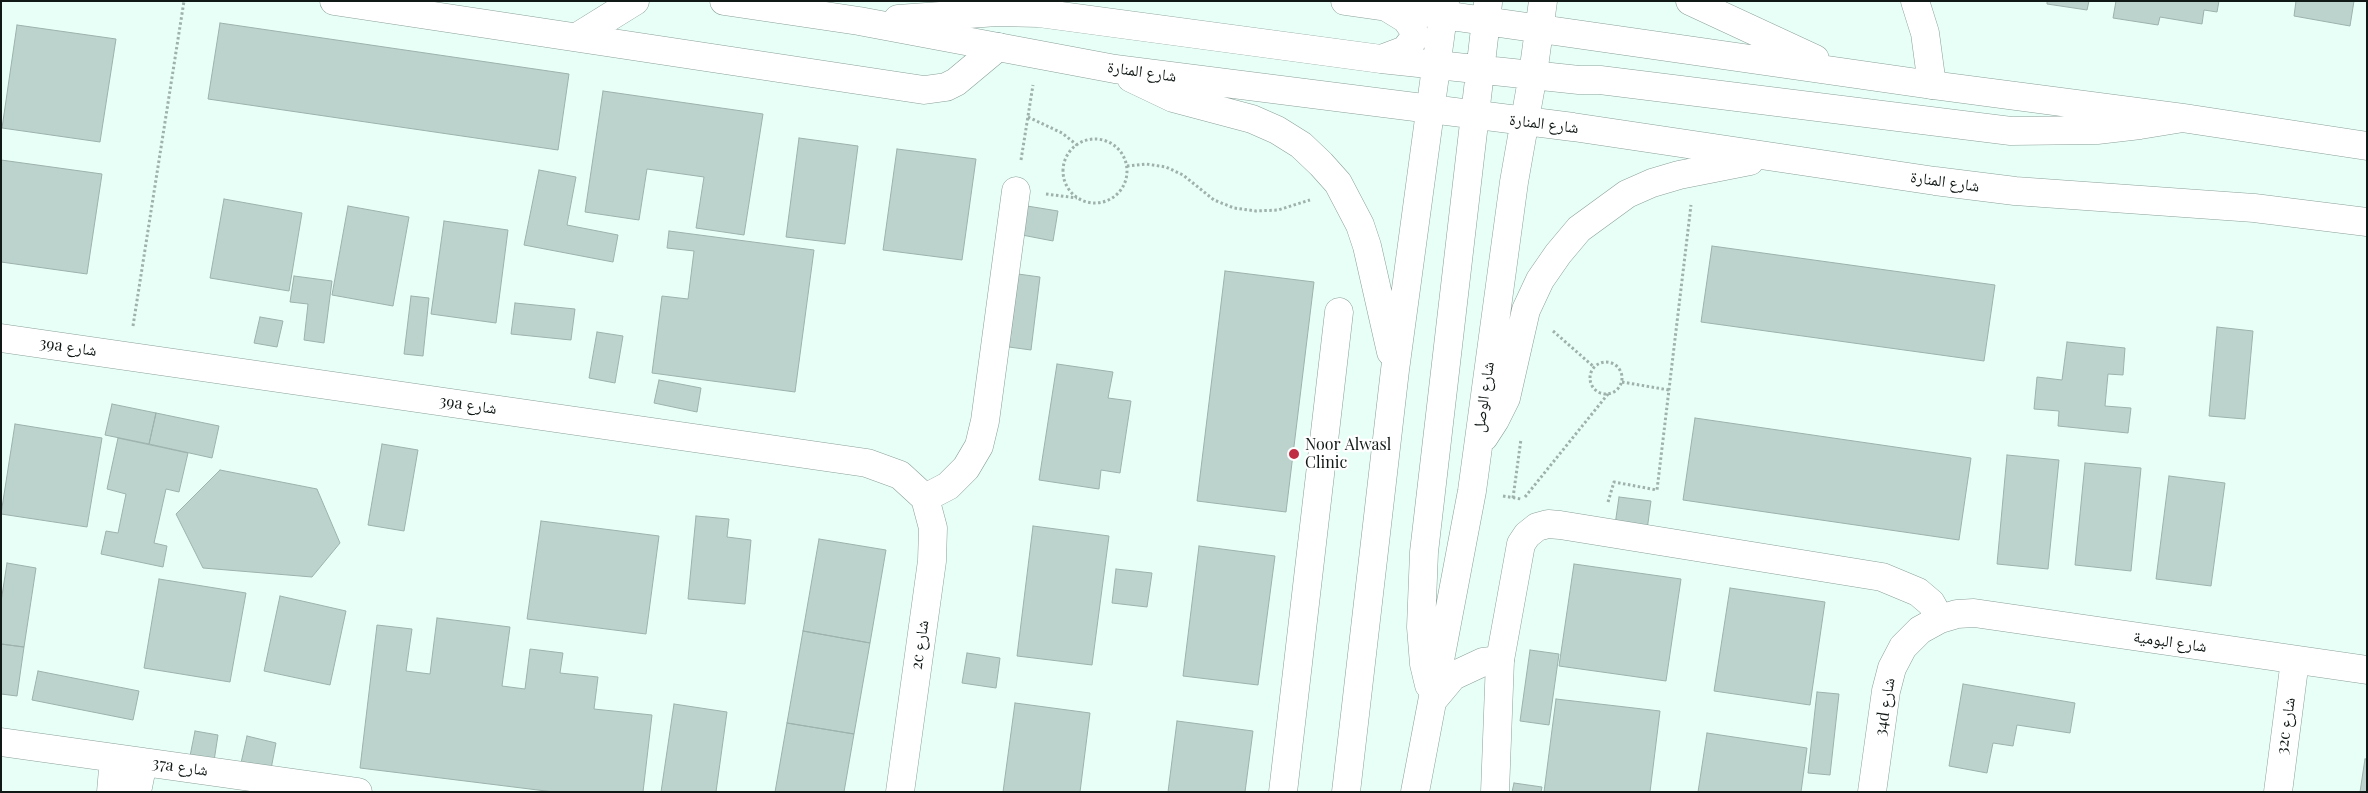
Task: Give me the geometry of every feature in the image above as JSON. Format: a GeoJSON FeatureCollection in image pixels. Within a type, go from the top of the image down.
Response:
{"type":"FeatureCollection","features":[{"type":"Feature","properties":{"kind":"main road"},"geometry":{"type":"LineString","coordinates":[[334,1],[924,90],[946,87],[956,82],[998,47]]}},
{"type":"Feature","properties":{"kind":"main road"},"geometry":{"type":"LineString","coordinates":[[576,37],[635,1]]}},
{"type":"Feature","properties":{"kind":"main road","name":"شارع المنارة"},"geometry":{"type":"LineString","coordinates":[[724,1],[859,21],[1115,69],[1573,127],[2015,191],[2254,208],[2367,222]]}},
{"type":"Feature","properties":{"kind":"main road"},"geometry":{"type":"LineString","coordinates":[[1345,1],[1388,8],[1444,8],[1487,11],[1540,28],[1932,85],[2183,118],[2367,146]]}},
{"type":"Feature","properties":{"kind":"main road","name":"شارع الوصل"},"geometry":{"type":"LineString","coordinates":[[1415,792],[1472,492],[1514,182],[1526,122],[1543,1]]}},
{"type":"Feature","properties":{"kind":"main road"},"geometry":{"type":"LineString","coordinates":[[1690,1],[1841,71]]}},
{"type":"Feature","properties":{"kind":"main road"},"geometry":{"type":"LineString","coordinates":[[1916,1],[1925,33],[1932,85]]}},
{"type":"Feature","properties":{"kind":"main road"},"geometry":{"type":"LineString","coordinates":[[1381,59],[1405,50],[1414,35],[1413,29],[1406,19],[1388,8]]}},
{"type":"Feature","properties":{"kind":"main road"},"geometry":{"type":"LineString","coordinates":[[1346,792],[1395,370],[1444,8]]}},
{"type":"Feature","properties":{"kind":"main road"},"geometry":{"type":"LineString","coordinates":[[1432,702],[1424,664],[1421,589],[1487,11]]}},
{"type":"Feature","properties":{"kind":"main road"},"geometry":{"type":"LineString","coordinates":[[859,21],[997,12],[1039,13],[1381,59],[1579,80]]}},
{"type":"Feature","properties":{"kind":"main road"},"geometry":{"type":"LineString","coordinates":[[1115,69],[1152,90],[1173,98],[1252,119],[1278,130],[1322,164],[1338,183],[1351,204],[1367,246],[1395,370]]}},
{"type":"Feature","properties":{"kind":"main road"},"geometry":{"type":"LineString","coordinates":[[1573,127],[1548,110],[1543,104],[1542,96],[1545,88],[1552,83],[1600,80],[2011,131],[2097,130],[2140,126],[2183,118]]}},
{"type":"Feature","properties":{"kind":"main road"},"geometry":{"type":"LineString","coordinates":[[1424,158],[1435,147],[1443,143],[1450,143],[1463,151],[1469,163]]}},
{"type":"Feature","properties":{"kind":"main road"},"geometry":{"type":"LineString","coordinates":[[1478,446],[1495,420],[1506,398],[1526,310],[1544,274],[1579,229],[1628,194],[1652,183],[1679,175],[1772,157]]}},
{"type":"Feature","properties":{"kind":"main road"},"geometry":{"type":"LineString","coordinates":[[925,498],[948,486],[966,468],[978,446],[985,422],[1016,191]]}},
{"type":"Feature","properties":{"kind":"main road"},"geometry":{"type":"LineString","coordinates":[[1283,792],[1339,312]]}},
{"type":"Feature","properties":{"kind":"main road","name":"39a شارع"},"geometry":{"type":"LineString","coordinates":[[1,338],[867,463],[900,475],[925,498]]}},
{"type":"Feature","properties":{"kind":"main road","name":"2c شارع"},"geometry":{"type":"LineString","coordinates":[[900,792],[932,561],[933,528],[925,498]]}},
{"type":"Feature","properties":{"kind":"main road"},"geometry":{"type":"LineString","coordinates":[[1495,792],[1500,660],[1521,544],[1527,534],[1537,528],[1548,524],[1882,578],[1918,592],[1931,603],[1940,619]]}},
{"type":"Feature","properties":{"kind":"main road","name":"34d شارع"},"geometry":{"type":"LineString","coordinates":[[1872,792],[1886,691],[1892,668],[1903,647],[1920,630],[1940,619],[1974,613]]}},
{"type":"Feature","properties":{"kind":"main road","name":"شارع البومية"},"geometry":{"type":"LineString","coordinates":[[1974,613],[2367,670]]}},
{"type":"Feature","properties":{"kind":"main road"},"geometry":{"type":"LineString","coordinates":[[1432,702],[1441,688],[1453,676],[1483,662],[1500,660]]}},
{"type":"Feature","properties":{"kind":"main road","name":"32c شارع"},"geometry":{"type":"LineString","coordinates":[[2278,792],[2295,660]]}},
{"type":"Feature","properties":{"kind":"main road","name":"37a شارع"},"geometry":{"type":"LineString","coordinates":[[1,742],[358,792]]}},
{"type":"Feature","properties":{"kind":"main road"},"geometry":{"type":"LineString","coordinates":[[111,792],[114,758]]}},
{"type":"Feature","properties":{"kind":"main road"},"geometry":{"type":"LineString","coordinates":[[137,792],[143,762]]}},
{"type":"Feature","properties":{"kind":"path"},"geometry":{"type":"LineString","coordinates":[[128,356],[184,1]]}},
{"type":"Feature","properties":{"kind":"path"},"geometry":{"type":"LineString","coordinates":[[1016,191],[1038,55]]}},
{"type":"Feature","properties":{"kind":"path"},"geometry":{"type":"LineString","coordinates":[[1028,117],[1062,133],[1077,145]]}},
{"type":"Feature","properties":{"kind":"path"},"geometry":{"type":"LineString","coordinates":[[1090,140],[1102,140],[1113,145],[1122,154],[1127,166],[1122,190],[1113,198],[1101,203],[1083,200],[1068,189],[1064,177],[1064,165],[1069,154],[1077,145],[1090,140]]}},
{"type":"Feature","properties":{"kind":"path"},"geometry":{"type":"LineString","coordinates":[[1127,166],[1146,164],[1166,167],[1183,175],[1214,200],[1234,208],[1256,211],[1278,210],[1299,205],[1320,196],[1338,183]]}},
{"type":"Feature","properties":{"kind":"path"},"geometry":{"type":"LineString","coordinates":[[1607,505],[1614,482],[1657,490],[1692,195]]}},
{"type":"Feature","properties":{"kind":"path"},"geometry":{"type":"LineString","coordinates":[[1549,328],[1594,367]]}},
{"type":"Feature","properties":{"kind":"path"},"geometry":{"type":"LineString","coordinates":[[1523,500],[1608,394],[1617,390],[1622,382],[1623,375],[1615,363],[1607,361],[1600,362],[1594,367],[1590,373],[1590,382],[1601,393],[1608,394]]}},
{"type":"Feature","properties":{"kind":"path"},"geometry":{"type":"LineString","coordinates":[[1622,382],[1669,390]]}},
{"type":"Feature","properties":{"kind":"path"},"geometry":{"type":"LineString","coordinates":[[1513,498],[1522,431]]}},
{"type":"Feature","properties":{"kind":"path"},"geometry":{"type":"LineString","coordinates":[[1472,492],[1532,501]]}},
{"type":"Feature","properties":{"kind":"building"},"geometry":{"type":"Polygon","coordinates":[[[2047,1],[2089,1],[2087,10],[2047,4],[2047,1]]]}},
{"type":"Feature","properties":{"kind":"building"},"geometry":{"type":"Polygon","coordinates":[[[2116,1],[2219,1],[2217,12],[2204,10],[2202,24],[2160,17],[2158,25],[2113,18],[2116,1]]]}},
{"type":"Feature","properties":{"kind":"building"},"geometry":{"type":"Polygon","coordinates":[[[2296,1],[2354,1],[2350,26],[2294,16],[2296,1]]]}},
{"type":"Feature","properties":{"kind":"building"},"geometry":{"type":"Polygon","coordinates":[[[220,23],[569,74],[558,150],[208,99],[220,23]]]}},
{"type":"Feature","properties":{"kind":"building"},"geometry":{"type":"Polygon","coordinates":[[[17,25],[116,39],[100,142],[2,128],[17,25]]]}},
{"type":"Feature","properties":{"kind":"building"},"geometry":{"type":"Polygon","coordinates":[[[603,91],[763,114],[744,235],[696,228],[704,177],[647,169],[639,220],[585,212],[603,91]]]}},
{"type":"Feature","properties":{"kind":"building"},"geometry":{"type":"Polygon","coordinates":[[[799,138],[858,146],[845,244],[786,237],[799,138]]]}},
{"type":"Feature","properties":{"kind":"building"},"geometry":{"type":"Polygon","coordinates":[[[897,149],[976,159],[962,260],[883,250],[897,149]]]}},
{"type":"Feature","properties":{"kind":"building"},"geometry":{"type":"Polygon","coordinates":[[[1,160],[102,174],[87,274],[1,262],[1,160]]]}},
{"type":"Feature","properties":{"kind":"building"},"geometry":{"type":"Polygon","coordinates":[[[539,170],[576,177],[567,225],[618,235],[613,262],[524,245],[539,170]]]}},
{"type":"Feature","properties":{"kind":"building"},"geometry":{"type":"Polygon","coordinates":[[[224,199],[302,213],[289,291],[210,278],[224,199]]]}},
{"type":"Feature","properties":{"kind":"building"},"geometry":{"type":"Polygon","coordinates":[[[348,206],[409,217],[393,306],[332,295],[348,206]]]}},
{"type":"Feature","properties":{"kind":"building"},"geometry":{"type":"Polygon","coordinates":[[[1027,206],[1058,211],[1053,241],[1022,235],[1027,206]]]}},
{"type":"Feature","properties":{"kind":"building"},"geometry":{"type":"Polygon","coordinates":[[[444,221],[508,230],[496,323],[431,314],[444,221]]]}},
{"type":"Feature","properties":{"kind":"building"},"geometry":{"type":"Polygon","coordinates":[[[669,231],[814,250],[795,392],[652,373],[662,296],[688,299],[694,251],[667,248],[669,231]]]}},
{"type":"Feature","properties":{"kind":"building"},"geometry":{"type":"Polygon","coordinates":[[[1712,246],[1995,285],[1984,361],[1701,322],[1712,246]]]}},
{"type":"Feature","properties":{"kind":"building"},"geometry":{"type":"Polygon","coordinates":[[[1225,271],[1314,282],[1286,512],[1197,501],[1225,271]]]}},
{"type":"Feature","properties":{"kind":"building"},"geometry":{"type":"Polygon","coordinates":[[[1018,274],[1040,277],[1031,350],[1009,347],[1018,274]]]}},
{"type":"Feature","properties":{"kind":"building"},"geometry":{"type":"Polygon","coordinates":[[[294,276],[332,281],[324,343],[304,340],[308,304],[290,302],[294,276]]]}},
{"type":"Feature","properties":{"kind":"building"},"geometry":{"type":"Polygon","coordinates":[[[411,296],[429,298],[423,356],[404,354],[411,296]]]}},
{"type":"Feature","properties":{"kind":"building"},"geometry":{"type":"Polygon","coordinates":[[[515,303],[575,309],[571,340],[511,334],[515,303]]]}},
{"type":"Feature","properties":{"kind":"building"},"geometry":{"type":"Polygon","coordinates":[[[260,317],[283,321],[277,347],[254,343],[260,317]]]}},
{"type":"Feature","properties":{"kind":"building"},"geometry":{"type":"Polygon","coordinates":[[[2217,327],[2253,331],[2245,419],[2209,416],[2217,327]]]}},
{"type":"Feature","properties":{"kind":"building"},"geometry":{"type":"Polygon","coordinates":[[[597,332],[623,336],[615,383],[589,378],[597,332]]]}},
{"type":"Feature","properties":{"kind":"building"},"geometry":{"type":"Polygon","coordinates":[[[2067,342],[2125,348],[2123,375],[2108,374],[2105,406],[2131,408],[2128,433],[2058,426],[2059,411],[2034,409],[2037,377],[2062,380],[2067,342]]]}},
{"type":"Feature","properties":{"kind":"building"},"geometry":{"type":"Polygon","coordinates":[[[1057,364],[1113,372],[1108,398],[1131,401],[1120,473],[1101,470],[1099,489],[1039,480],[1057,364]]]}},
{"type":"Feature","properties":{"kind":"building"},"geometry":{"type":"Polygon","coordinates":[[[659,380],[701,388],[697,412],[654,403],[659,380]]]}},
{"type":"Feature","properties":{"kind":"building"},"geometry":{"type":"Polygon","coordinates":[[[112,404],[156,413],[149,444],[105,435],[112,404]]]}},
{"type":"Feature","properties":{"kind":"building"},"geometry":{"type":"Polygon","coordinates":[[[156,413],[219,426],[212,458],[149,444],[156,413]]]}},
{"type":"Feature","properties":{"kind":"building"},"geometry":{"type":"Polygon","coordinates":[[[1695,418],[1971,458],[1959,540],[1683,500],[1695,418]]]}},
{"type":"Feature","properties":{"kind":"building"},"geometry":{"type":"Polygon","coordinates":[[[15,424],[102,438],[87,527],[1,514],[15,424]]]}},
{"type":"Feature","properties":{"kind":"building"},"geometry":{"type":"Polygon","coordinates":[[[118,438],[188,453],[179,492],[166,489],[154,543],[167,546],[163,567],[101,554],[106,531],[118,533],[126,494],[107,489],[118,438]]]}},
{"type":"Feature","properties":{"kind":"building"},"geometry":{"type":"Polygon","coordinates":[[[382,444],[418,450],[404,531],[368,525],[382,444]]]}},
{"type":"Feature","properties":{"kind":"building"},"geometry":{"type":"Polygon","coordinates":[[[2007,455],[2059,460],[2048,569],[1997,564],[2007,455]]]}},
{"type":"Feature","properties":{"kind":"building"},"geometry":{"type":"Polygon","coordinates":[[[2085,463],[2141,468],[2131,571],[2075,565],[2085,463]]]}},
{"type":"Feature","properties":{"kind":"building"},"geometry":{"type":"Polygon","coordinates":[[[220,470],[317,489],[340,543],[312,577],[203,568],[176,514],[220,470]]]}},
{"type":"Feature","properties":{"kind":"building"},"geometry":{"type":"Polygon","coordinates":[[[2169,476],[2225,483],[2211,586],[2156,579],[2169,476]]]}},
{"type":"Feature","properties":{"kind":"building"},"geometry":{"type":"Polygon","coordinates":[[[1619,497],[1651,501],[1647,530],[1615,525],[1619,497]]]}},
{"type":"Feature","properties":{"kind":"building"},"geometry":{"type":"Polygon","coordinates":[[[696,516],[729,519],[727,537],[751,540],[745,604],[688,599],[696,516]]]}},
{"type":"Feature","properties":{"kind":"building"},"geometry":{"type":"Polygon","coordinates":[[[541,521],[659,536],[646,634],[527,619],[541,521]]]}},
{"type":"Feature","properties":{"kind":"building"},"geometry":{"type":"Polygon","coordinates":[[[1033,526],[1109,536],[1092,665],[1017,656],[1033,526]]]}},
{"type":"Feature","properties":{"kind":"building"},"geometry":{"type":"Polygon","coordinates":[[[819,539],[886,550],[870,643],[803,631],[819,539]]]}},
{"type":"Feature","properties":{"kind":"building"},"geometry":{"type":"Polygon","coordinates":[[[1199,546],[1275,556],[1258,685],[1183,676],[1199,546]]]}},
{"type":"Feature","properties":{"kind":"building"},"geometry":{"type":"Polygon","coordinates":[[[7,563],[36,568],[24,647],[1,644],[1,602],[7,563]]]}},
{"type":"Feature","properties":{"kind":"building"},"geometry":{"type":"Polygon","coordinates":[[[1574,564],[1681,579],[1666,681],[1559,666],[1574,564]]]}},
{"type":"Feature","properties":{"kind":"building"},"geometry":{"type":"Polygon","coordinates":[[[1116,569],[1152,573],[1147,607],[1112,603],[1116,569]]]}},
{"type":"Feature","properties":{"kind":"building"},"geometry":{"type":"Polygon","coordinates":[[[159,579],[246,593],[230,682],[144,668],[159,579]]]}},
{"type":"Feature","properties":{"kind":"building"},"geometry":{"type":"Polygon","coordinates":[[[1730,588],[1825,602],[1810,705],[1714,691],[1730,588]]]}},
{"type":"Feature","properties":{"kind":"building"},"geometry":{"type":"Polygon","coordinates":[[[280,596],[346,611],[330,685],[264,671],[280,596]]]}},
{"type":"Feature","properties":{"kind":"building"},"geometry":{"type":"Polygon","coordinates":[[[437,618],[510,627],[502,686],[525,689],[530,649],[563,653],[560,673],[598,677],[594,709],[652,715],[643,792],[554,792],[360,768],[377,625],[412,629],[406,671],[430,674],[437,618]]]}},
{"type":"Feature","properties":{"kind":"building"},"geometry":{"type":"Polygon","coordinates":[[[803,631],[870,643],[854,734],[787,723],[803,631]]]}},
{"type":"Feature","properties":{"kind":"building"},"geometry":{"type":"Polygon","coordinates":[[[1,644],[24,647],[17,696],[1,694],[1,644]]]}},
{"type":"Feature","properties":{"kind":"building"},"geometry":{"type":"Polygon","coordinates":[[[1530,650],[1559,654],[1549,725],[1520,721],[1530,650]]]}},
{"type":"Feature","properties":{"kind":"building"},"geometry":{"type":"Polygon","coordinates":[[[967,653],[1000,658],[996,688],[962,683],[967,653]]]}},
{"type":"Feature","properties":{"kind":"building"},"geometry":{"type":"Polygon","coordinates":[[[38,671],[139,691],[133,720],[32,700],[38,671]]]}},
{"type":"Feature","properties":{"kind":"building"},"geometry":{"type":"Polygon","coordinates":[[[1963,684],[2075,703],[2070,733],[2017,725],[2013,746],[1993,743],[1987,773],[1949,766],[1963,684]]]}},
{"type":"Feature","properties":{"kind":"building"},"geometry":{"type":"Polygon","coordinates":[[[1817,692],[1839,694],[1830,775],[1808,773],[1817,692]]]}},
{"type":"Feature","properties":{"kind":"building"},"geometry":{"type":"Polygon","coordinates":[[[1556,699],[1660,711],[1650,792],[1544,792],[1556,699]]]}},
{"type":"Feature","properties":{"kind":"building"},"geometry":{"type":"Polygon","coordinates":[[[1015,703],[1090,713],[1080,792],[1003,792],[1015,703]]]}},
{"type":"Feature","properties":{"kind":"building"},"geometry":{"type":"Polygon","coordinates":[[[674,704],[727,712],[716,792],[661,792],[674,704]]]}},
{"type":"Feature","properties":{"kind":"building"},"geometry":{"type":"Polygon","coordinates":[[[1177,721],[1253,731],[1245,792],[1168,792],[1177,721]]]}},
{"type":"Feature","properties":{"kind":"building"},"geometry":{"type":"Polygon","coordinates":[[[787,723],[854,734],[844,792],[775,792],[787,723]]]}},
{"type":"Feature","properties":{"kind":"building"},"geometry":{"type":"Polygon","coordinates":[[[195,731],[218,735],[214,761],[190,756],[195,731]]]}},
{"type":"Feature","properties":{"kind":"building"},"geometry":{"type":"Polygon","coordinates":[[[1707,733],[1807,748],[1801,792],[1698,792],[1707,733]]]}},
{"type":"Feature","properties":{"kind":"building"},"geometry":{"type":"Polygon","coordinates":[[[247,736],[276,743],[271,769],[241,763],[247,736]]]}},
{"type":"Feature","properties":{"kind":"building"},"geometry":{"type":"Polygon","coordinates":[[[2365,759],[2367,759],[2367,792],[2360,792],[2365,759]]]}},
{"type":"Feature","properties":{"kind":"building"},"geometry":{"type":"Polygon","coordinates":[[[1514,783],[1542,787],[1541,792],[1512,792],[1514,783]]]}},
{"type":"Feature","properties":{"kind":"place","name":"Noor Alwasl Clinic"},"geometry":{"type":"Point","coordinates":[1294,454]}}]}
